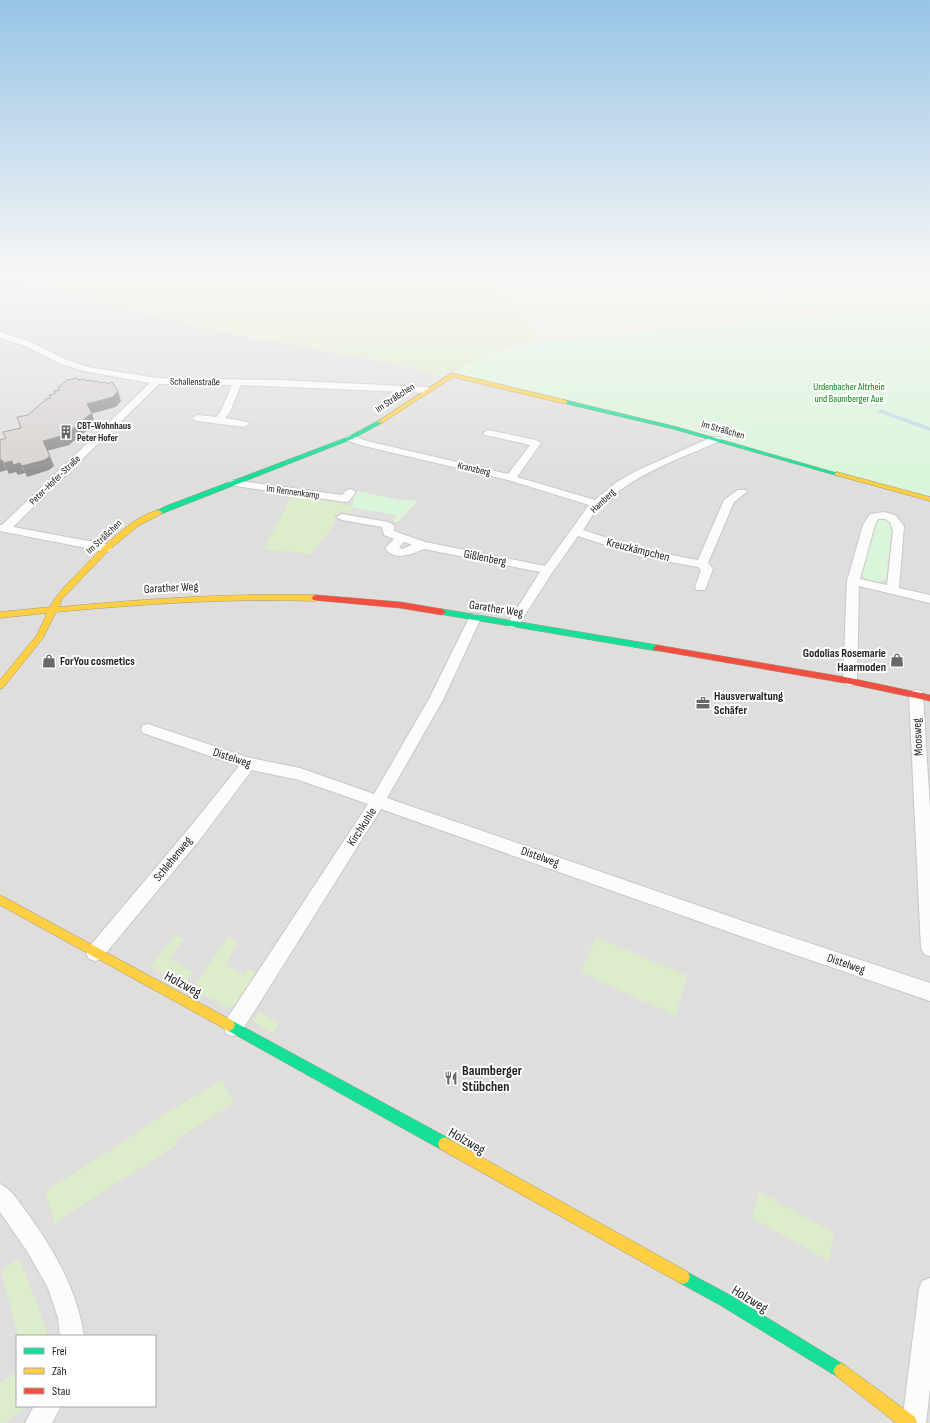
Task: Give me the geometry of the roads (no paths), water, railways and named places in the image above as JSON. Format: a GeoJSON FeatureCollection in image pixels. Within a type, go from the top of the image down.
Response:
{"type":"FeatureCollection","features":[{"type":"Feature","properties":{"kind":"street","name":"Schallenstraße"},"geometry":{"type":"LineString","coordinates":[[22,341],[62,361],[86,369],[157,381],[292,383],[427,390]]}},
{"type":"Feature","properties":{"kind":"street","name":"Im Sträßchen"},"geometry":{"type":"LineString","coordinates":[[0,686],[40,636],[60,598],[106,548],[135,524],[168,507],[350,438],[375,425],[452,375],[716,438],[798,464],[930,499]]}},
{"type":"Feature","properties":{"kind":"street","name":"Peter-Hofer-Straße"},"geometry":{"type":"LineString","coordinates":[[2,529],[157,381]]}},
{"type":"Feature","properties":{"kind":"street"},"geometry":{"type":"LineString","coordinates":[[218,420],[225,412],[237,383]]}},
{"type":"Feature","properties":{"kind":"street"},"geometry":{"type":"LineString","coordinates":[[398,389],[408,397],[409,402]]}},
{"type":"Feature","properties":{"kind":"street"},"geometry":{"type":"LineString","coordinates":[[197,418],[244,424]]}},
{"type":"Feature","properties":{"kind":"street"},"geometry":{"type":"LineString","coordinates":[[488,433],[536,443],[511,478]]}},
{"type":"Feature","properties":{"kind":"street","name":"Kranzberg"},"geometry":{"type":"LineString","coordinates":[[350,438],[364,443],[511,478],[581,498],[596,504]]}},
{"type":"Feature","properties":{"kind":"street","name":"Hamberg"},"geometry":{"type":"LineString","coordinates":[[513,624],[548,570],[596,504],[620,484],[640,473],[716,438]]}},
{"type":"Feature","properties":{"kind":"street","name":"Im Rennenkamp"},"geometry":{"type":"LineString","coordinates":[[233,483],[345,499],[351,492]]}},
{"type":"Feature","properties":{"kind":"street"},"geometry":{"type":"LineString","coordinates":[[701,587],[707,569],[702,564],[729,500],[742,492]]}},
{"type":"Feature","properties":{"kind":"street"},"geometry":{"type":"LineString","coordinates":[[850,681],[851,618],[854,581],[871,519],[874,516],[888,516],[899,524],[893,590]]}},
{"type":"Feature","properties":{"kind":"street","name":"Gißlenberg"},"geometry":{"type":"LineString","coordinates":[[342,517],[388,525],[388,533],[402,538],[391,548],[402,553],[423,545],[548,570]]}},
{"type":"Feature","properties":{"kind":"street"},"geometry":{"type":"LineString","coordinates":[[2,529],[106,548]]}},
{"type":"Feature","properties":{"kind":"street","name":"Kreuzkämpchen"},"geometry":{"type":"LineString","coordinates":[[576,532],[642,553],[702,564]]}},
{"type":"Feature","properties":{"kind":"street"},"geometry":{"type":"LineString","coordinates":[[854,581],[930,599]]}},
{"type":"Feature","properties":{"kind":"street","name":"Garather Weg"},"geometry":{"type":"LineString","coordinates":[[0,615],[156,600],[295,597],[379,603],[850,681],[923,697]]}},
{"type":"Feature","properties":{"kind":"street","name":"Kirchkuhle"},"geometry":{"type":"LineString","coordinates":[[233,1027],[378,802],[436,700],[475,618]]}},
{"type":"Feature","properties":{"kind":"street","name":"Moosweg"},"geometry":{"type":"LineString","coordinates":[[923,697],[930,948]]}},
{"type":"Feature","properties":{"kind":"street","name":"Distelweg"},"geometry":{"type":"LineString","coordinates":[[148,729],[249,764],[300,774],[746,930],[930,992]]}},
{"type":"Feature","properties":{"kind":"street","name":"Schlehenweg"},"geometry":{"type":"LineString","coordinates":[[95,953],[191,838],[249,764]]}},
{"type":"Feature","properties":{"kind":"street","name":"Holzweg"},"geometry":{"type":"LineString","coordinates":[[0,900],[356,1094],[725,1300],[841,1371],[910,1423]]}},
{"type":"Feature","properties":{"kind":"street"},"geometry":{"type":"LineString","coordinates":[[0,1195],[26,1228],[57,1282],[66,1304],[72,1327],[72,1335]]}},
{"type":"Feature","properties":{"kind":"street"},"geometry":{"type":"LineString","coordinates":[[914,1423],[930,1289]]}},
{"type":"Feature","properties":{"kind":"street"},"geometry":{"type":"LineString","coordinates":[[36,1423],[48,1407]]}},
{"type":"Feature","properties":{"kind":"waterway"},"geometry":{"type":"LineString","coordinates":[[880,411],[930,429]]}},
{"type":"Feature","properties":{"kind":"place","name":"CBT-Wohnhaus Peter Hofer"},"geometry":{"type":"Point","coordinates":[66,432]}},
{"type":"Feature","properties":{"kind":"place","name":"Godolias Rosemarie Haarmoden"},"geometry":{"type":"Point","coordinates":[897,660]}},
{"type":"Feature","properties":{"kind":"place","name":"ForYou cosmetics"},"geometry":{"type":"Point","coordinates":[49,661]}},
{"type":"Feature","properties":{"kind":"place","name":"Hausverwaltung Schäfer"},"geometry":{"type":"Point","coordinates":[703,703]}},
{"type":"Feature","properties":{"kind":"place","name":"Baumberger Stübchen"},"geometry":{"type":"Point","coordinates":[451,1078]}},
{"type":"Feature","properties":{"kind":"park label","name":"Urdenbacher Altrhein und Baumberger Aue"},"geometry":{"type":"Point","coordinates":[849,392]}}]}
